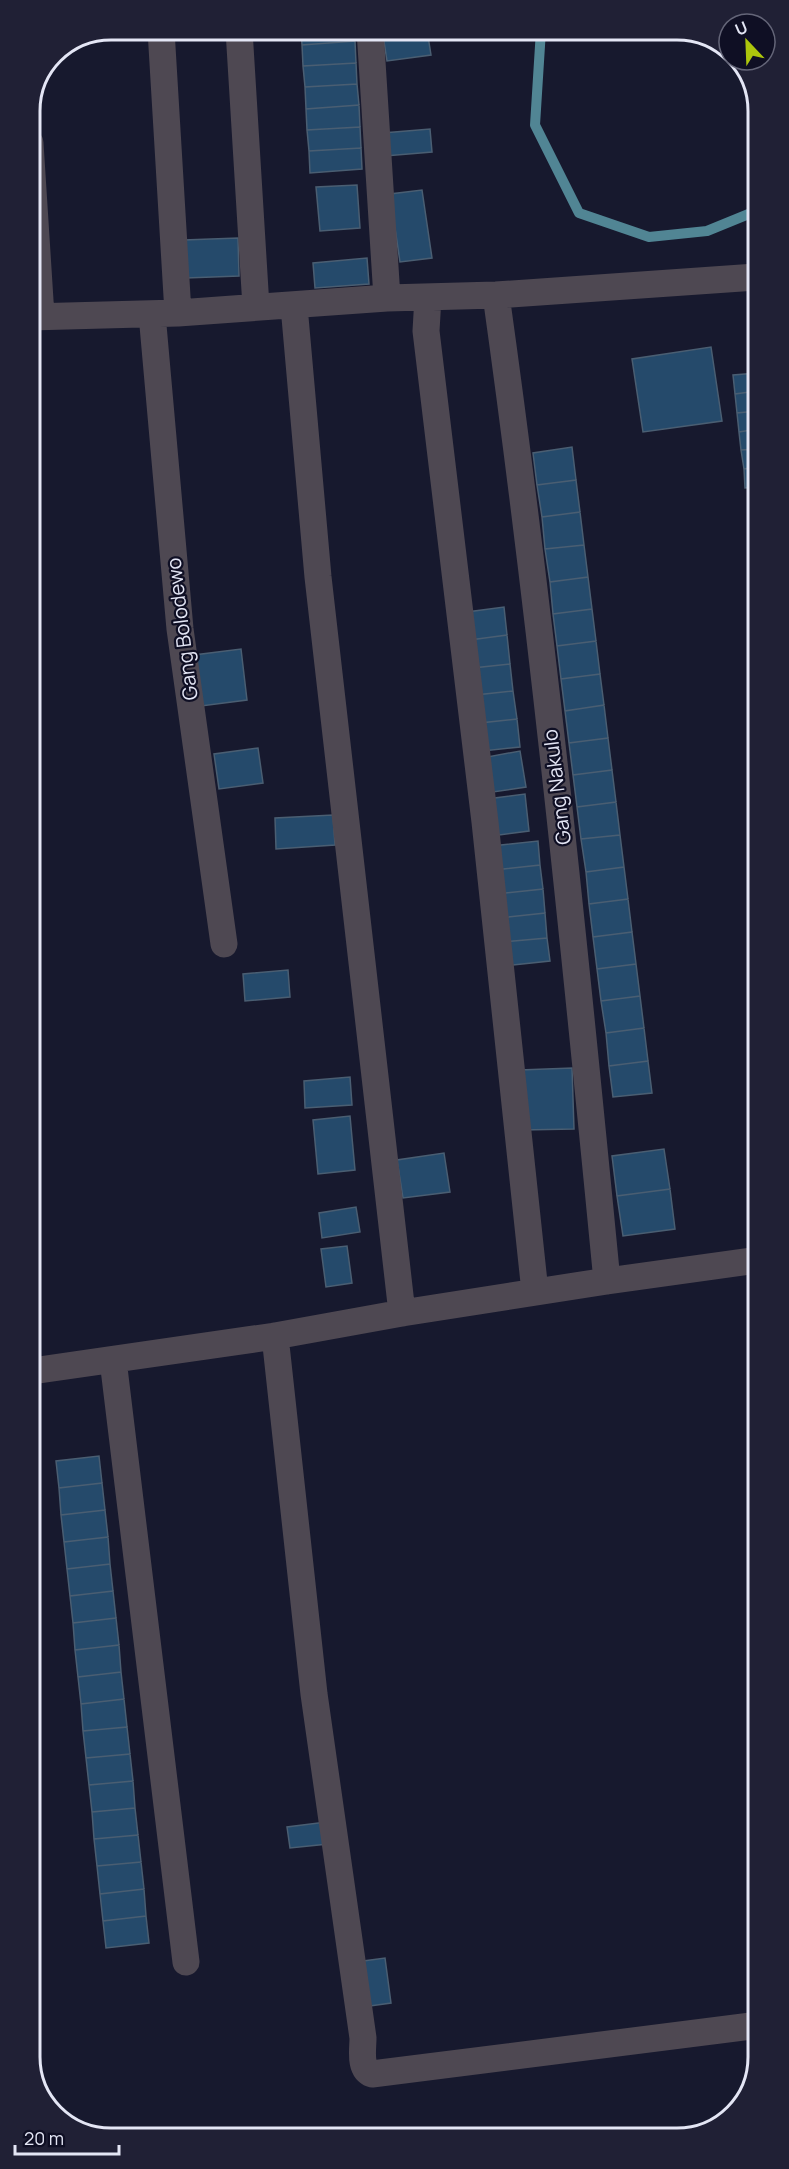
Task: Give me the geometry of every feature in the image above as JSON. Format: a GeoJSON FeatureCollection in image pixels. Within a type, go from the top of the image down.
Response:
{"type":"FeatureCollection","features":[{"type":"Feature","properties":{"kind":"street"},"geometry":{"type":"LineString","coordinates":[[162,40],[178,314]]}},
{"type":"Feature","properties":{"kind":"street"},"geometry":{"type":"LineString","coordinates":[[240,40],[256,307]]}},
{"type":"Feature","properties":{"kind":"street"},"geometry":{"type":"LineString","coordinates":[[371,40],[387,298]]}},
{"type":"Feature","properties":{"kind":"street"},"geometry":{"type":"LineString","coordinates":[[41,316],[178,314],[387,298],[496,295],[748,278]]}},
{"type":"Feature","properties":{"kind":"street","name":"Gang Nakulo"},"geometry":{"type":"LineString","coordinates":[[496,295],[531,557],[564,841],[607,1281]]}},
{"type":"Feature","properties":{"kind":"street"},"geometry":{"type":"LineString","coordinates":[[428,297],[426,331],[486,834],[535,1292]]}},
{"type":"Feature","properties":{"kind":"street"},"geometry":{"type":"LineString","coordinates":[[294,306],[318,577],[402,1312]]}},
{"type":"Feature","properties":{"kind":"street","name":"Gang Bolodewo"},"geometry":{"type":"LineString","coordinates":[[152,314],[180,629],[224,944]]}},
{"type":"Feature","properties":{"kind":"street"},"geometry":{"type":"LineString","coordinates":[[40,1370],[275,1336],[402,1312],[748,1261]]}},
{"type":"Feature","properties":{"kind":"street"},"geometry":{"type":"LineString","coordinates":[[275,1336],[315,1694],[363,2038],[364,2067],[367,2072],[372,2074],[748,2026]]}},
{"type":"Feature","properties":{"kind":"street"},"geometry":{"type":"LineString","coordinates":[[113,1360],[186,1962]]}},
{"type":"Feature","properties":{"kind":"building"},"geometry":{"type":"Polygon","coordinates":[[[302,40],[355,41],[302,45],[302,40]]]}},
{"type":"Feature","properties":{"kind":"building"},"geometry":{"type":"Polygon","coordinates":[[[384,40],[429,41],[431,55],[387,61],[384,40]]]}},
{"type":"Feature","properties":{"kind":"building"},"geometry":{"type":"Polygon","coordinates":[[[355,41],[356,63],[303,66],[302,45],[355,41]]]}},
{"type":"Feature","properties":{"kind":"building"},"geometry":{"type":"Polygon","coordinates":[[[356,63],[357,84],[305,87],[303,66],[356,63]]]}},
{"type":"Feature","properties":{"kind":"building"},"geometry":{"type":"Polygon","coordinates":[[[357,84],[359,105],[306,109],[305,87],[357,84]]]}},
{"type":"Feature","properties":{"kind":"building"},"geometry":{"type":"Polygon","coordinates":[[[359,105],[360,127],[307,130],[306,109],[359,105]]]}},
{"type":"Feature","properties":{"kind":"building"},"geometry":{"type":"Polygon","coordinates":[[[360,127],[361,148],[309,151],[307,130],[360,127]]]}},
{"type":"Feature","properties":{"kind":"building"},"geometry":{"type":"Polygon","coordinates":[[[430,129],[432,152],[385,156],[383,133],[430,129]]]}},
{"type":"Feature","properties":{"kind":"building"},"geometry":{"type":"Polygon","coordinates":[[[361,148],[362,169],[310,173],[309,151],[361,148]]]}},
{"type":"Feature","properties":{"kind":"building"},"geometry":{"type":"Polygon","coordinates":[[[357,185],[360,228],[320,231],[316,187],[357,185]]]}},
{"type":"Feature","properties":{"kind":"building"},"geometry":{"type":"Polygon","coordinates":[[[422,190],[432,258],[400,262],[390,194],[422,190]]]}},
{"type":"Feature","properties":{"kind":"building"},"geometry":{"type":"Polygon","coordinates":[[[238,238],[239,276],[186,278],[184,240],[238,238]]]}},
{"type":"Feature","properties":{"kind":"building"},"geometry":{"type":"Polygon","coordinates":[[[367,258],[369,284],[315,288],[313,263],[367,258]]]}},
{"type":"Feature","properties":{"kind":"building"},"geometry":{"type":"Polygon","coordinates":[[[711,347],[722,421],[643,432],[632,359],[711,347]]]}},
{"type":"Feature","properties":{"kind":"building"},"geometry":{"type":"Polygon","coordinates":[[[748,374],[748,392],[735,394],[733,375],[748,374]]]}},
{"type":"Feature","properties":{"kind":"building"},"geometry":{"type":"Polygon","coordinates":[[[748,392],[748,412],[737,413],[735,394],[748,392]]]}},
{"type":"Feature","properties":{"kind":"building"},"geometry":{"type":"Polygon","coordinates":[[[748,412],[748,430],[739,432],[737,413],[748,412]]]}},
{"type":"Feature","properties":{"kind":"building"},"geometry":{"type":"Polygon","coordinates":[[[748,430],[748,450],[741,450],[739,432],[748,430]]]}},
{"type":"Feature","properties":{"kind":"building"},"geometry":{"type":"Polygon","coordinates":[[[572,447],[576,480],[537,485],[533,453],[572,447]]]}},
{"type":"Feature","properties":{"kind":"building"},"geometry":{"type":"Polygon","coordinates":[[[741,450],[748,450],[748,468],[744,469],[741,450]]]}},
{"type":"Feature","properties":{"kind":"building"},"geometry":{"type":"Polygon","coordinates":[[[748,468],[748,488],[745,488],[744,469],[748,468]]]}},
{"type":"Feature","properties":{"kind":"building"},"geometry":{"type":"Polygon","coordinates":[[[576,480],[580,512],[542,517],[537,485],[576,480]]]}},
{"type":"Feature","properties":{"kind":"building"},"geometry":{"type":"Polygon","coordinates":[[[580,512],[584,545],[545,549],[542,517],[580,512]]]}},
{"type":"Feature","properties":{"kind":"building"},"geometry":{"type":"Polygon","coordinates":[[[584,545],[588,577],[550,582],[545,549],[584,545]]]}},
{"type":"Feature","properties":{"kind":"building"},"geometry":{"type":"Polygon","coordinates":[[[588,577],[592,609],[553,614],[550,582],[588,577]]]}},
{"type":"Feature","properties":{"kind":"building"},"geometry":{"type":"Polygon","coordinates":[[[504,607],[507,635],[470,640],[467,612],[504,607]]]}},
{"type":"Feature","properties":{"kind":"building"},"geometry":{"type":"Polygon","coordinates":[[[592,609],[596,641],[557,646],[553,614],[592,609]]]}},
{"type":"Feature","properties":{"kind":"building"},"geometry":{"type":"Polygon","coordinates":[[[507,635],[510,664],[473,668],[470,640],[507,635]]]}},
{"type":"Feature","properties":{"kind":"building"},"geometry":{"type":"Polygon","coordinates":[[[596,641],[600,674],[561,679],[557,646],[596,641]]]}},
{"type":"Feature","properties":{"kind":"building"},"geometry":{"type":"Polygon","coordinates":[[[241,649],[247,700],[201,706],[194,655],[241,649]]]}},
{"type":"Feature","properties":{"kind":"building"},"geometry":{"type":"Polygon","coordinates":[[[510,664],[513,691],[476,695],[473,668],[510,664]]]}},
{"type":"Feature","properties":{"kind":"building"},"geometry":{"type":"Polygon","coordinates":[[[600,674],[604,705],[565,711],[561,679],[600,674]]]}},
{"type":"Feature","properties":{"kind":"building"},"geometry":{"type":"Polygon","coordinates":[[[513,691],[517,719],[480,723],[476,695],[513,691]]]}},
{"type":"Feature","properties":{"kind":"building"},"geometry":{"type":"Polygon","coordinates":[[[604,705],[608,738],[569,743],[565,711],[604,705]]]}},
{"type":"Feature","properties":{"kind":"building"},"geometry":{"type":"Polygon","coordinates":[[[517,719],[520,747],[483,751],[480,723],[517,719]]]}},
{"type":"Feature","properties":{"kind":"building"},"geometry":{"type":"Polygon","coordinates":[[[608,738],[612,770],[573,775],[569,743],[608,738]]]}},
{"type":"Feature","properties":{"kind":"building"},"geometry":{"type":"Polygon","coordinates":[[[258,748],[263,783],[219,789],[214,754],[258,748]]]}},
{"type":"Feature","properties":{"kind":"building"},"geometry":{"type":"Polygon","coordinates":[[[520,751],[526,787],[493,792],[487,757],[520,751]]]}},
{"type":"Feature","properties":{"kind":"building"},"geometry":{"type":"Polygon","coordinates":[[[612,770],[616,802],[577,807],[573,775],[612,770]]]}},
{"type":"Feature","properties":{"kind":"building"},"geometry":{"type":"Polygon","coordinates":[[[525,794],[529,831],[492,836],[487,799],[525,794]]]}},
{"type":"Feature","properties":{"kind":"building"},"geometry":{"type":"Polygon","coordinates":[[[616,802],[620,835],[581,839],[577,807],[616,802]]]}},
{"type":"Feature","properties":{"kind":"building"},"geometry":{"type":"Polygon","coordinates":[[[333,815],[335,845],[276,849],[275,818],[333,815]]]}},
{"type":"Feature","properties":{"kind":"building"},"geometry":{"type":"Polygon","coordinates":[[[620,835],[624,867],[586,872],[581,839],[620,835]]]}},
{"type":"Feature","properties":{"kind":"building"},"geometry":{"type":"Polygon","coordinates":[[[538,841],[540,865],[495,870],[492,846],[538,841]]]}},
{"type":"Feature","properties":{"kind":"building"},"geometry":{"type":"Polygon","coordinates":[[[540,865],[543,889],[497,894],[495,870],[540,865]]]}},
{"type":"Feature","properties":{"kind":"building"},"geometry":{"type":"Polygon","coordinates":[[[624,867],[628,899],[589,904],[586,872],[624,867]]]}},
{"type":"Feature","properties":{"kind":"building"},"geometry":{"type":"Polygon","coordinates":[[[543,889],[545,913],[500,918],[497,894],[543,889]]]}},
{"type":"Feature","properties":{"kind":"building"},"geometry":{"type":"Polygon","coordinates":[[[628,899],[632,932],[593,937],[589,904],[628,899]]]}},
{"type":"Feature","properties":{"kind":"building"},"geometry":{"type":"Polygon","coordinates":[[[545,913],[547,938],[502,942],[500,918],[545,913]]]}},
{"type":"Feature","properties":{"kind":"building"},"geometry":{"type":"Polygon","coordinates":[[[632,932],[636,964],[597,969],[593,937],[632,932]]]}},
{"type":"Feature","properties":{"kind":"building"},"geometry":{"type":"Polygon","coordinates":[[[547,938],[550,961],[504,966],[502,942],[547,938]]]}},
{"type":"Feature","properties":{"kind":"building"},"geometry":{"type":"Polygon","coordinates":[[[636,964],[640,996],[601,1001],[597,969],[636,964]]]}},
{"type":"Feature","properties":{"kind":"building"},"geometry":{"type":"Polygon","coordinates":[[[288,970],[290,997],[245,1001],[243,974],[288,970]]]}},
{"type":"Feature","properties":{"kind":"building"},"geometry":{"type":"Polygon","coordinates":[[[640,996],[644,1028],[606,1033],[601,1001],[640,996]]]}},
{"type":"Feature","properties":{"kind":"building"},"geometry":{"type":"Polygon","coordinates":[[[644,1028],[648,1061],[609,1066],[606,1033],[644,1028]]]}},
{"type":"Feature","properties":{"kind":"building"},"geometry":{"type":"Polygon","coordinates":[[[648,1061],[652,1093],[613,1097],[609,1066],[648,1061]]]}},
{"type":"Feature","properties":{"kind":"building"},"geometry":{"type":"Polygon","coordinates":[[[572,1068],[574,1129],[522,1130],[520,1070],[572,1068]]]}},
{"type":"Feature","properties":{"kind":"building"},"geometry":{"type":"Polygon","coordinates":[[[350,1077],[352,1105],[305,1108],[304,1081],[350,1077]]]}},
{"type":"Feature","properties":{"kind":"building"},"geometry":{"type":"Polygon","coordinates":[[[350,1116],[355,1170],[318,1174],[313,1120],[350,1116]]]}},
{"type":"Feature","properties":{"kind":"building"},"geometry":{"type":"Polygon","coordinates":[[[664,1149],[670,1189],[617,1196],[612,1156],[664,1149]]]}},
{"type":"Feature","properties":{"kind":"building"},"geometry":{"type":"Polygon","coordinates":[[[444,1153],[450,1192],[403,1198],[397,1160],[444,1153]]]}},
{"type":"Feature","properties":{"kind":"building"},"geometry":{"type":"Polygon","coordinates":[[[670,1189],[675,1229],[623,1236],[617,1196],[670,1189]]]}},
{"type":"Feature","properties":{"kind":"building"},"geometry":{"type":"Polygon","coordinates":[[[356,1207],[360,1232],[322,1238],[319,1213],[356,1207]]]}},
{"type":"Feature","properties":{"kind":"building"},"geometry":{"type":"Polygon","coordinates":[[[347,1246],[352,1283],[326,1287],[321,1249],[347,1246]]]}},
{"type":"Feature","properties":{"kind":"building"},"geometry":{"type":"Polygon","coordinates":[[[99,1456],[102,1483],[59,1488],[56,1461],[99,1456]]]}},
{"type":"Feature","properties":{"kind":"building"},"geometry":{"type":"Polygon","coordinates":[[[102,1483],[105,1510],[61,1515],[59,1488],[102,1483]]]}},
{"type":"Feature","properties":{"kind":"building"},"geometry":{"type":"Polygon","coordinates":[[[105,1510],[108,1537],[64,1542],[61,1515],[105,1510]]]}},
{"type":"Feature","properties":{"kind":"building"},"geometry":{"type":"Polygon","coordinates":[[[108,1537],[110,1564],[67,1569],[64,1542],[108,1537]]]}},
{"type":"Feature","properties":{"kind":"building"},"geometry":{"type":"Polygon","coordinates":[[[110,1564],[113,1591],[70,1596],[67,1569],[110,1564]]]}},
{"type":"Feature","properties":{"kind":"building"},"geometry":{"type":"Polygon","coordinates":[[[113,1591],[116,1618],[73,1623],[70,1596],[113,1591]]]}},
{"type":"Feature","properties":{"kind":"building"},"geometry":{"type":"Polygon","coordinates":[[[116,1618],[119,1645],[75,1650],[73,1623],[116,1618]]]}},
{"type":"Feature","properties":{"kind":"building"},"geometry":{"type":"Polygon","coordinates":[[[119,1645],[121,1672],[78,1677],[75,1650],[119,1645]]]}},
{"type":"Feature","properties":{"kind":"building"},"geometry":{"type":"Polygon","coordinates":[[[121,1672],[124,1699],[81,1704],[78,1677],[121,1672]]]}},
{"type":"Feature","properties":{"kind":"building"},"geometry":{"type":"Polygon","coordinates":[[[124,1699],[127,1727],[83,1731],[81,1704],[124,1699]]]}},
{"type":"Feature","properties":{"kind":"building"},"geometry":{"type":"Polygon","coordinates":[[[127,1727],[130,1754],[86,1758],[83,1731],[127,1727]]]}},
{"type":"Feature","properties":{"kind":"building"},"geometry":{"type":"Polygon","coordinates":[[[130,1754],[133,1781],[89,1785],[86,1758],[130,1754]]]}},
{"type":"Feature","properties":{"kind":"building"},"geometry":{"type":"Polygon","coordinates":[[[133,1781],[135,1808],[92,1812],[89,1785],[133,1781]]]}},
{"type":"Feature","properties":{"kind":"building"},"geometry":{"type":"Polygon","coordinates":[[[135,1808],[138,1835],[94,1839],[92,1812],[135,1808]]]}},
{"type":"Feature","properties":{"kind":"building"},"geometry":{"type":"Polygon","coordinates":[[[326,1822],[328,1844],[290,1848],[287,1827],[326,1822]]]}},
{"type":"Feature","properties":{"kind":"building"},"geometry":{"type":"Polygon","coordinates":[[[138,1835],[141,1862],[97,1866],[94,1839],[138,1835]]]}},
{"type":"Feature","properties":{"kind":"building"},"geometry":{"type":"Polygon","coordinates":[[[141,1862],[144,1889],[100,1894],[97,1866],[141,1862]]]}},
{"type":"Feature","properties":{"kind":"building"},"geometry":{"type":"Polygon","coordinates":[[[144,1889],[146,1916],[103,1921],[100,1894],[144,1889]]]}},
{"type":"Feature","properties":{"kind":"building"},"geometry":{"type":"Polygon","coordinates":[[[146,1916],[149,1943],[106,1948],[103,1921],[146,1916]]]}},
{"type":"Feature","properties":{"kind":"building"},"geometry":{"type":"Polygon","coordinates":[[[385,1958],[391,2003],[363,2007],[356,1962],[385,1958]]]}},
{"type":"Feature","properties":{"kind":"waterway"},"geometry":{"type":"LineString","coordinates":[[540,41],[535,125],[579,213],[649,237],[707,231],[748,214]]}}]}
